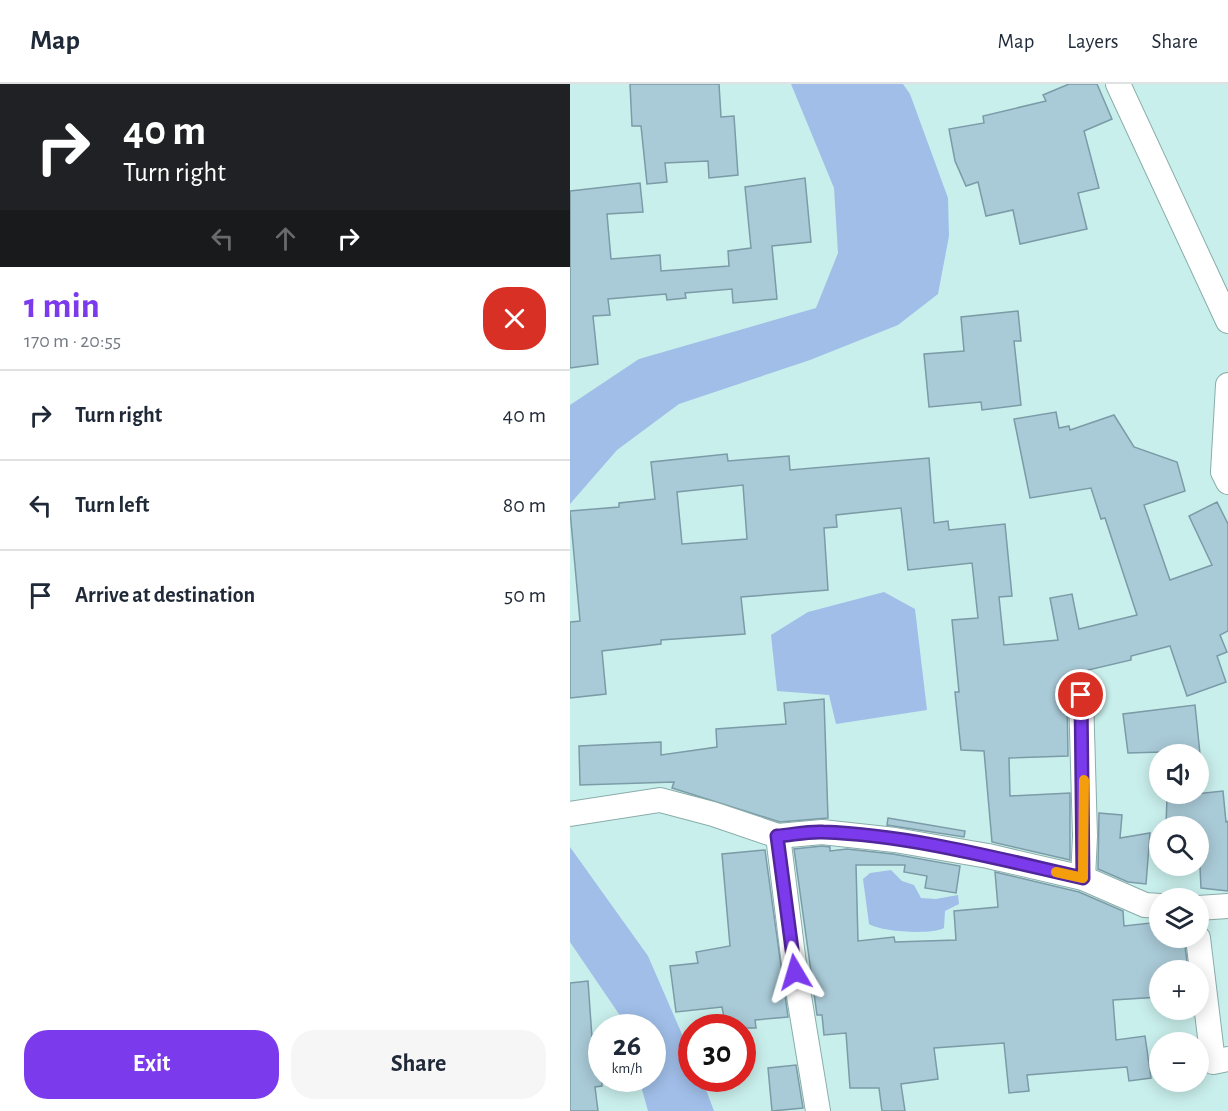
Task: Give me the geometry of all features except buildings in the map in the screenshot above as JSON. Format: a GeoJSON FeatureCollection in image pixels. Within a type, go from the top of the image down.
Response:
{"type":"FeatureCollection","features":[{"type":"Feature","properties":{"kind":"street"},"geometry":{"type":"LineString","coordinates":[[1118,84],[1228,321]]}},
{"type":"Feature","properties":{"kind":"street"},"geometry":{"type":"LineString","coordinates":[[1228,385],[1223,472],[1228,482]]}},
{"type":"Feature","properties":{"kind":"street"},"geometry":{"type":"LineString","coordinates":[[1081,695],[1083,878]]}},
{"type":"Feature","properties":{"kind":"street"},"geometry":{"type":"LineString","coordinates":[[570,814],[660,800],[713,814],[777,836],[822,832],[896,840],[988,856],[1083,878],[1149,905]]}},
{"type":"Feature","properties":{"kind":"street"},"geometry":{"type":"LineString","coordinates":[[777,836],[795,972],[819,1111]]}},
{"type":"Feature","properties":{"kind":"street"},"geometry":{"type":"LineString","coordinates":[[1209,907],[1228,906]]}},
{"type":"Feature","properties":{"kind":"street"},"geometry":{"type":"LineString","coordinates":[[1199,948],[1213,1062],[1228,1059]]}},
{"type":"Feature","properties":{"kind":"water"},"geometry":{"type":"Polygon","coordinates":[[[791,84],[903,84],[910,94],[948,198],[949,236],[938,294],[898,325],[810,360],[679,404],[617,450],[570,504],[570,405],[639,359],[816,308],[838,253],[834,188],[791,84]]]}},
{"type":"Feature","properties":{"kind":"water"},"geometry":{"type":"Polygon","coordinates":[[[884,592],[915,609],[927,710],[836,724],[829,695],[777,691],[771,635],[808,612],[884,592]]]}},
{"type":"Feature","properties":{"kind":"water"},"geometry":{"type":"Polygon","coordinates":[[[570,847],[648,956],[678,1025],[678,1092],[707,1092],[714,1111],[648,1111],[643,1092],[666,1092],[666,1014],[619,1014],[570,942],[570,847]]]}},
{"type":"Feature","properties":{"kind":"water"},"geometry":{"type":"Polygon","coordinates":[[[891,870],[902,881],[914,885],[921,898],[936,899],[958,895],[959,904],[945,911],[944,928],[906,932],[869,924],[863,879],[870,873],[891,870]]]}},
{"type":"Feature","properties":{"kind":"slow traffic"},"geometry":{"type":"LineString","coordinates":[[1056,872],[1083,878],[1084,780]]}},
{"type":"Feature","properties":{"kind":"route"},"geometry":{"type":"LineString","coordinates":[[795,972],[777,836],[822,832],[896,840],[988,856],[1083,878],[1085,836],[1081,695]]}}]}
